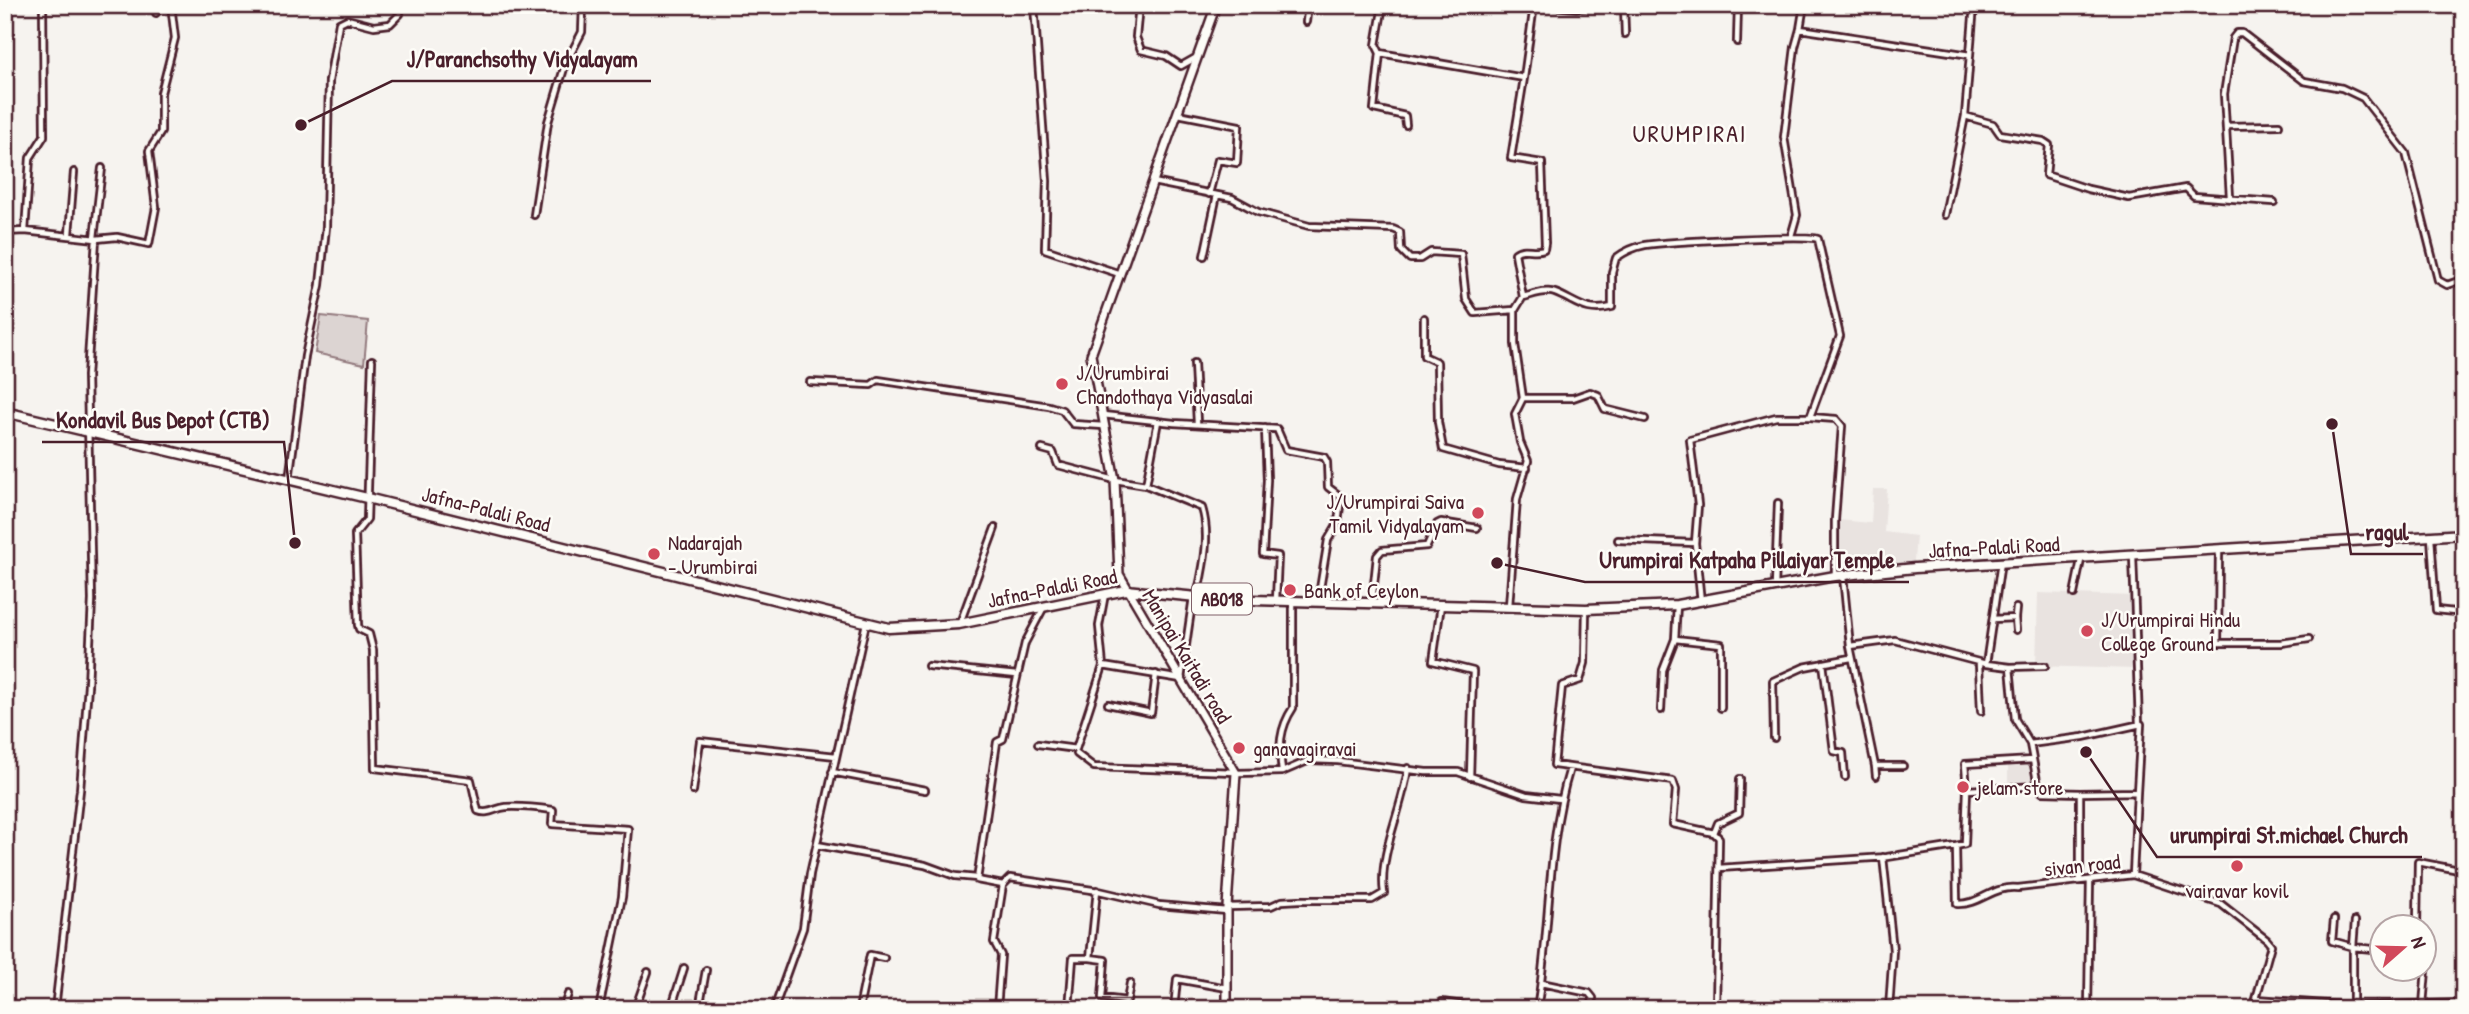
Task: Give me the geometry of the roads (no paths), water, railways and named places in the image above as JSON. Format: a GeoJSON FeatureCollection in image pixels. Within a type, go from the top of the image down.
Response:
{"type":"FeatureCollection","features":[{"type":"Feature","properties":{"kind":"main road","name":"Manipai Kaitadi road"},"geometry":{"type":"LineString","coordinates":[[1216,5],[1091,355],[1115,480],[1116,562],[1126,590],[1236,772]]}},
{"type":"Feature","properties":{"kind":"main road","name":"Jafna-Palali Road"},"geometry":{"type":"LineString","coordinates":[[5,412],[367,498],[889,628],[959,624],[1126,590],[1195,597],[1508,607],[1586,609],[1677,605],[1839,576],[2001,561],[2081,560],[2464,534]]}},
{"type":"Feature","properties":{"kind":"main road"},"geometry":{"type":"LineString","coordinates":[[1227,1009],[1227,909],[1236,772]]}},
{"type":"Feature","properties":{"kind":"street"},"geometry":{"type":"LineString","coordinates":[[25,232],[30,159],[44,136],[43,5]]}},
{"type":"Feature","properties":{"kind":"street"},"geometry":{"type":"LineString","coordinates":[[153,5],[156,13]]}},
{"type":"Feature","properties":{"kind":"street"},"geometry":{"type":"LineString","coordinates":[[5,232],[69,234],[95,239],[117,237],[149,244],[156,197],[149,151],[160,139],[161,93],[175,38],[172,5]]}},
{"type":"Feature","properties":{"kind":"street"},"geometry":{"type":"LineString","coordinates":[[289,480],[305,356],[320,285],[326,227],[329,81],[340,23],[347,19],[374,26],[390,24],[400,15],[400,5]]}},
{"type":"Feature","properties":{"kind":"street"},"geometry":{"type":"LineString","coordinates":[[534,215],[548,122],[565,65],[582,32],[583,5]]}},
{"type":"Feature","properties":{"kind":"street"},"geometry":{"type":"LineString","coordinates":[[1034,5],[1047,181],[1045,249],[1120,274]]}},
{"type":"Feature","properties":{"kind":"street"},"geometry":{"type":"LineString","coordinates":[[1139,5],[1136,37],[1141,50],[1166,56],[1181,66],[1198,56]]}},
{"type":"Feature","properties":{"kind":"street"},"geometry":{"type":"LineString","coordinates":[[1306,22],[1308,5]]}},
{"type":"Feature","properties":{"kind":"street"},"geometry":{"type":"LineString","coordinates":[[1382,5],[1376,45],[1380,53],[1374,109],[1405,116],[1406,125]]}},
{"type":"Feature","properties":{"kind":"street"},"geometry":{"type":"LineString","coordinates":[[1508,607],[1517,499],[1528,461],[1520,442],[1515,414],[1523,398],[1515,344],[1515,310],[1523,296],[1515,253],[1522,250],[1536,252],[1544,249],[1545,243],[1542,163],[1511,158],[1536,5],[1576,8],[1623,5],[1625,34]]}},
{"type":"Feature","properties":{"kind":"street"},"geometry":{"type":"LineString","coordinates":[[1737,42],[1738,5]]}},
{"type":"Feature","properties":{"kind":"street"},"geometry":{"type":"LineString","coordinates":[[1791,236],[1797,215],[1784,137],[1804,5]]}},
{"type":"Feature","properties":{"kind":"street"},"geometry":{"type":"LineString","coordinates":[[1945,215],[1965,116],[1974,5]]}},
{"type":"Feature","properties":{"kind":"street"},"geometry":{"type":"LineString","coordinates":[[1800,29],[1970,55]]}},
{"type":"Feature","properties":{"kind":"street"},"geometry":{"type":"LineString","coordinates":[[2230,197],[2224,94],[2233,38],[2237,33],[2250,37],[2304,80],[2342,88],[2363,98],[2406,153],[2438,280],[2447,285],[2464,279]]}},
{"type":"Feature","properties":{"kind":"street"},"geometry":{"type":"LineString","coordinates":[[1380,53],[1524,78]]}},
{"type":"Feature","properties":{"kind":"street"},"geometry":{"type":"LineString","coordinates":[[1177,113],[1240,126],[1237,163],[1218,160],[1209,194]]}},
{"type":"Feature","properties":{"kind":"street"},"geometry":{"type":"LineString","coordinates":[[1965,116],[1993,124],[2000,134],[2043,141],[2049,145],[2044,171],[2054,180],[2129,198],[2186,188],[2194,196],[2274,202]]}},
{"type":"Feature","properties":{"kind":"street"},"geometry":{"type":"LineString","coordinates":[[2227,126],[2279,125]]}},
{"type":"Feature","properties":{"kind":"street"},"geometry":{"type":"LineString","coordinates":[[55,1009],[79,804],[88,685],[92,600],[87,376],[102,168]]}},
{"type":"Feature","properties":{"kind":"street"},"geometry":{"type":"LineString","coordinates":[[69,234],[74,172]]}},
{"type":"Feature","properties":{"kind":"street"},"geometry":{"type":"LineString","coordinates":[[1152,182],[1232,198],[1275,218],[1310,226],[1393,229],[1399,232],[1401,250],[1410,259],[1420,259],[1431,251],[1461,254],[1464,263],[1464,286],[1470,308],[1475,313],[1515,310]]}},
{"type":"Feature","properties":{"kind":"street"},"geometry":{"type":"LineString","coordinates":[[1204,256],[1217,195]]}},
{"type":"Feature","properties":{"kind":"street"},"geometry":{"type":"LineString","coordinates":[[1523,296],[1554,292],[1580,306],[1609,308],[1613,305],[1612,272],[1616,258],[1634,248],[1770,240],[1791,236],[1818,239],[1840,336],[1810,417]]}},
{"type":"Feature","properties":{"kind":"street"},"geometry":{"type":"LineString","coordinates":[[1424,318],[1424,356],[1437,362],[1438,422],[1443,449],[1499,465],[1527,467]]}},
{"type":"Feature","properties":{"kind":"street"},"geometry":{"type":"LineString","coordinates":[[372,360],[367,519],[356,531],[355,547],[358,625],[359,629],[369,634],[373,650],[375,768],[471,780],[478,811],[483,813],[504,807],[542,808],[553,810],[552,824],[628,829],[622,897],[599,1009]]}},
{"type":"Feature","properties":{"kind":"street"},"geometry":{"type":"LineString","coordinates":[[1194,363],[1197,423]]}},
{"type":"Feature","properties":{"kind":"street"},"geometry":{"type":"LineString","coordinates":[[810,382],[872,385],[878,380],[942,388],[1049,406],[1062,410],[1073,424],[1105,426]]}},
{"type":"Feature","properties":{"kind":"street"},"geometry":{"type":"LineString","coordinates":[[1523,398],[1573,398],[1590,392],[1598,395],[1605,409],[1646,419]]}},
{"type":"Feature","properties":{"kind":"street"},"geometry":{"type":"LineString","coordinates":[[1102,414],[1280,430],[1286,450],[1324,457],[1327,462],[1328,487],[1341,497],[1338,523],[1328,540],[1318,601]]}},
{"type":"Feature","properties":{"kind":"street"},"geometry":{"type":"LineString","coordinates":[[1701,602],[1695,543],[1698,505],[1690,440],[1776,416],[1836,419],[1842,426],[1835,520],[1839,576],[1851,658],[1876,776]]}},
{"type":"Feature","properties":{"kind":"street"},"geometry":{"type":"LineString","coordinates":[[1146,485],[1158,421]]}},
{"type":"Feature","properties":{"kind":"street"},"geometry":{"type":"LineString","coordinates":[[1265,428],[1267,481],[1263,554],[1278,556],[1276,600]]}},
{"type":"Feature","properties":{"kind":"street"},"geometry":{"type":"LineString","coordinates":[[1042,449],[1054,452],[1058,464],[1115,480],[1146,485],[1202,508],[1206,520],[1205,557],[1181,679],[1103,666]]}},
{"type":"Feature","properties":{"kind":"street"},"geometry":{"type":"LineString","coordinates":[[1775,588],[1778,503]]}},
{"type":"Feature","properties":{"kind":"street"},"geometry":{"type":"LineString","coordinates":[[1372,603],[1377,556],[1382,550],[1427,546],[1437,524],[1441,522],[1477,528]]}},
{"type":"Feature","properties":{"kind":"street"},"geometry":{"type":"LineString","coordinates":[[959,624],[995,528]]}},
{"type":"Feature","properties":{"kind":"street"},"geometry":{"type":"LineString","coordinates":[[2431,536],[2436,610],[2464,613]]}},
{"type":"Feature","properties":{"kind":"street"},"geometry":{"type":"LineString","coordinates":[[1618,540],[1695,543]]}},
{"type":"Feature","properties":{"kind":"street"},"geometry":{"type":"LineString","coordinates":[[2219,549],[2218,643],[2281,643],[2309,639]]}},
{"type":"Feature","properties":{"kind":"street"},"geometry":{"type":"LineString","coordinates":[[2133,556],[2139,724],[2133,875]]}},
{"type":"Feature","properties":{"kind":"street"},"geometry":{"type":"LineString","coordinates":[[2074,594],[2081,560]]}},
{"type":"Feature","properties":{"kind":"street"},"geometry":{"type":"LineString","coordinates":[[1986,664],[2001,561]]}},
{"type":"Feature","properties":{"kind":"street"},"geometry":{"type":"LineString","coordinates":[[1038,744],[1076,749],[1103,666],[1099,626],[1105,594]]}},
{"type":"Feature","properties":{"kind":"street"},"geometry":{"type":"LineString","coordinates":[[1282,772],[1280,737],[1284,721],[1293,708],[1293,601]]}},
{"type":"Feature","properties":{"kind":"street"},"geometry":{"type":"LineString","coordinates":[[1441,605],[1433,661],[1473,671],[1470,777]]}},
{"type":"Feature","properties":{"kind":"street"},"geometry":{"type":"LineString","coordinates":[[1661,710],[1663,670],[1675,639],[1677,605]]}},
{"type":"Feature","properties":{"kind":"street"},"geometry":{"type":"LineString","coordinates":[[977,878],[997,742],[1003,739],[1025,643],[1044,606]]}},
{"type":"Feature","properties":{"kind":"street"},"geometry":{"type":"LineString","coordinates":[[2015,630],[2017,608]]}},
{"type":"Feature","properties":{"kind":"street"},"geometry":{"type":"LineString","coordinates":[[1586,609],[1585,663],[1580,680],[1562,686],[1557,713],[1554,765],[1673,780],[1676,789],[1673,824],[1714,832],[1719,838],[1716,1009]]}},
{"type":"Feature","properties":{"kind":"street"},"geometry":{"type":"LineString","coordinates":[[1993,619],[2015,618]]}},
{"type":"Feature","properties":{"kind":"street"},"geometry":{"type":"LineString","coordinates":[[774,1009],[803,928],[832,772],[866,623]]}},
{"type":"Feature","properties":{"kind":"street"},"geometry":{"type":"LineString","coordinates":[[1675,639],[1721,644],[1721,708]]}},
{"type":"Feature","properties":{"kind":"street"},"geometry":{"type":"LineString","coordinates":[[1850,646],[1895,640],[1979,664],[2045,666]]}},
{"type":"Feature","properties":{"kind":"street"},"geometry":{"type":"LineString","coordinates":[[1774,738],[1773,681],[1804,667],[1851,658]]}},
{"type":"Feature","properties":{"kind":"street"},"geometry":{"type":"LineString","coordinates":[[1823,663],[1834,751],[1843,753],[1845,777]]}},
{"type":"Feature","properties":{"kind":"street"},"geometry":{"type":"LineString","coordinates":[[1979,664],[1981,711]]}},
{"type":"Feature","properties":{"kind":"street"},"geometry":{"type":"LineString","coordinates":[[928,666],[1017,676]]}},
{"type":"Feature","properties":{"kind":"street"},"geometry":{"type":"LineString","coordinates":[[2010,667],[2015,719],[2030,744],[2038,786],[2042,792],[2137,792]]}},
{"type":"Feature","properties":{"kind":"street"},"geometry":{"type":"LineString","coordinates":[[1108,704],[1151,713],[1156,674]]}},
{"type":"Feature","properties":{"kind":"street"},"geometry":{"type":"LineString","coordinates":[[2030,744],[2083,737],[2139,724]]}},
{"type":"Feature","properties":{"kind":"street"},"geometry":{"type":"LineString","coordinates":[[693,791],[700,741],[836,756]]}},
{"type":"Feature","properties":{"kind":"street"},"geometry":{"type":"LineString","coordinates":[[1077,754],[1094,767],[1134,771],[1282,772],[1310,760],[1408,768],[1426,772],[1458,772],[1526,795],[1560,799]]}},
{"type":"Feature","properties":{"kind":"street"},"geometry":{"type":"LineString","coordinates":[[1719,868],[1883,857],[1965,844],[1965,764],[2033,760]]}},
{"type":"Feature","properties":{"kind":"street"},"geometry":{"type":"LineString","coordinates":[[1875,766],[1903,766]]}},
{"type":"Feature","properties":{"kind":"street"},"geometry":{"type":"LineString","coordinates":[[1536,1009],[1541,983],[1552,847],[1560,799],[1570,767]]}},
{"type":"Feature","properties":{"kind":"street"},"geometry":{"type":"LineString","coordinates":[[997,1009],[1001,955],[994,942],[1003,884],[1010,878],[1097,890],[1159,905],[1227,909],[1271,906],[1282,901],[1372,900],[1384,893],[1381,876],[1405,793],[1408,768]]}},
{"type":"Feature","properties":{"kind":"street"},"geometry":{"type":"LineString","coordinates":[[832,772],[925,790]]}},
{"type":"Feature","properties":{"kind":"street"},"geometry":{"type":"LineString","coordinates":[[1714,832],[1718,823],[1738,813],[1740,779]]}},
{"type":"Feature","properties":{"kind":"street"},"geometry":{"type":"LineString","coordinates":[[1967,790],[2038,786]]}},
{"type":"Feature","properties":{"kind":"street"},"geometry":{"type":"LineString","coordinates":[[2080,793],[2080,880]]}},
{"type":"Feature","properties":{"kind":"street"},"geometry":{"type":"LineString","coordinates":[[817,845],[925,865],[955,876],[1003,884]]}},
{"type":"Feature","properties":{"kind":"street","name":"sivan road"},"geometry":{"type":"LineString","coordinates":[[1956,846],[1957,904],[1968,905],[2003,886],[2028,887],[2133,875],[2221,904],[2271,945],[2256,999]]}},
{"type":"Feature","properties":{"kind":"street"},"geometry":{"type":"LineString","coordinates":[[1883,857],[1893,950],[1889,1009]]}},
{"type":"Feature","properties":{"kind":"street"},"geometry":{"type":"LineString","coordinates":[[2417,912],[2418,862],[2464,871]]}},
{"type":"Feature","properties":{"kind":"street"},"geometry":{"type":"LineString","coordinates":[[2088,1009],[2090,880]]}},
{"type":"Feature","properties":{"kind":"street"},"geometry":{"type":"LineString","coordinates":[[1090,958],[1097,890]]}},
{"type":"Feature","properties":{"kind":"street"},"geometry":{"type":"LineString","coordinates":[[2334,919],[2332,941],[2368,949]]}},
{"type":"Feature","properties":{"kind":"street"},"geometry":{"type":"LineString","coordinates":[[2353,1006],[2354,920]]}},
{"type":"Feature","properties":{"kind":"street"},"geometry":{"type":"LineString","coordinates":[[859,1009],[870,955],[884,958]]}},
{"type":"Feature","properties":{"kind":"street"},"geometry":{"type":"LineString","coordinates":[[1069,1009],[1073,958],[1105,960],[1102,998],[1127,1002],[1130,983]]}},
{"type":"Feature","properties":{"kind":"street"},"geometry":{"type":"LineString","coordinates":[[671,1009],[684,968]]}},
{"type":"Feature","properties":{"kind":"street"},"geometry":{"type":"LineString","coordinates":[[699,1009],[706,970]]}},
{"type":"Feature","properties":{"kind":"street"},"geometry":{"type":"LineString","coordinates":[[635,1009],[648,972]]}},
{"type":"Feature","properties":{"kind":"street"},"geometry":{"type":"LineString","coordinates":[[1174,1009],[1177,979],[1227,988]]}},
{"type":"Feature","properties":{"kind":"street"},"geometry":{"type":"LineString","coordinates":[[2423,1005],[2425,982]]}},
{"type":"Feature","properties":{"kind":"street"},"geometry":{"type":"LineString","coordinates":[[1541,983],[1590,993],[1593,998],[1591,1009]]}},
{"type":"Feature","properties":{"kind":"street"},"geometry":{"type":"LineString","coordinates":[[563,1009],[568,994]]}},
{"type":"Feature","properties":{"kind":"street"},"geometry":{"type":"LineString","coordinates":[[2253,1009],[2256,999],[2353,1006],[2464,1003]]}},
{"type":"Feature","properties":{"kind":"street"},"geometry":{"type":"LineString","coordinates":[[1439,1009],[1442,1002],[1491,1009]]}},
{"type":"Feature","properties":{"kind":"place","name":"J/Paranchsothy Vidyalayam"},"geometry":{"type":"Point","coordinates":[301,125]}},
{"type":"Feature","properties":{"kind":"place","name":"J/Urumbirai Chandothaya Vidyasalai"},"geometry":{"type":"Point","coordinates":[1062,384]}},
{"type":"Feature","properties":{"kind":"place","name":"ragul"},"geometry":{"type":"Point","coordinates":[2332,424]}},
{"type":"Feature","properties":{"kind":"place","name":"J/Urumpirai Saiva Tamil Vidyalayam"},"geometry":{"type":"Point","coordinates":[1478,513]}},
{"type":"Feature","properties":{"kind":"place","name":"Kondavil Bus Depot (CTB)"},"geometry":{"type":"Point","coordinates":[295,543]}},
{"type":"Feature","properties":{"kind":"place","name":"Nadarajah - Urumbirai"},"geometry":{"type":"Point","coordinates":[654,554]}},
{"type":"Feature","properties":{"kind":"place","name":"Urumpirai Katpaha Pillaiyar Temple"},"geometry":{"type":"Point","coordinates":[1497,563]}},
{"type":"Feature","properties":{"kind":"place","name":"Bank of Ceylon"},"geometry":{"type":"Point","coordinates":[1290,590]}},
{"type":"Feature","properties":{"kind":"place","name":"J/Urumpirai Hindu College Ground"},"geometry":{"type":"Point","coordinates":[2087,631]}},
{"type":"Feature","properties":{"kind":"place","name":"ganavagiravai"},"geometry":{"type":"Point","coordinates":[1239,748]}},
{"type":"Feature","properties":{"kind":"place","name":"urumpirai St.michael Church"},"geometry":{"type":"Point","coordinates":[2086,752]}},
{"type":"Feature","properties":{"kind":"place","name":"jelam store"},"geometry":{"type":"Point","coordinates":[1963,787]}},
{"type":"Feature","properties":{"kind":"place","name":"vairavar kovil"},"geometry":{"type":"Point","coordinates":[2237,866]}},
{"type":"Feature","properties":{"kind":"district","name":"URUMPIRAI"},"geometry":{"type":"Point","coordinates":[1690,133]}}]}
